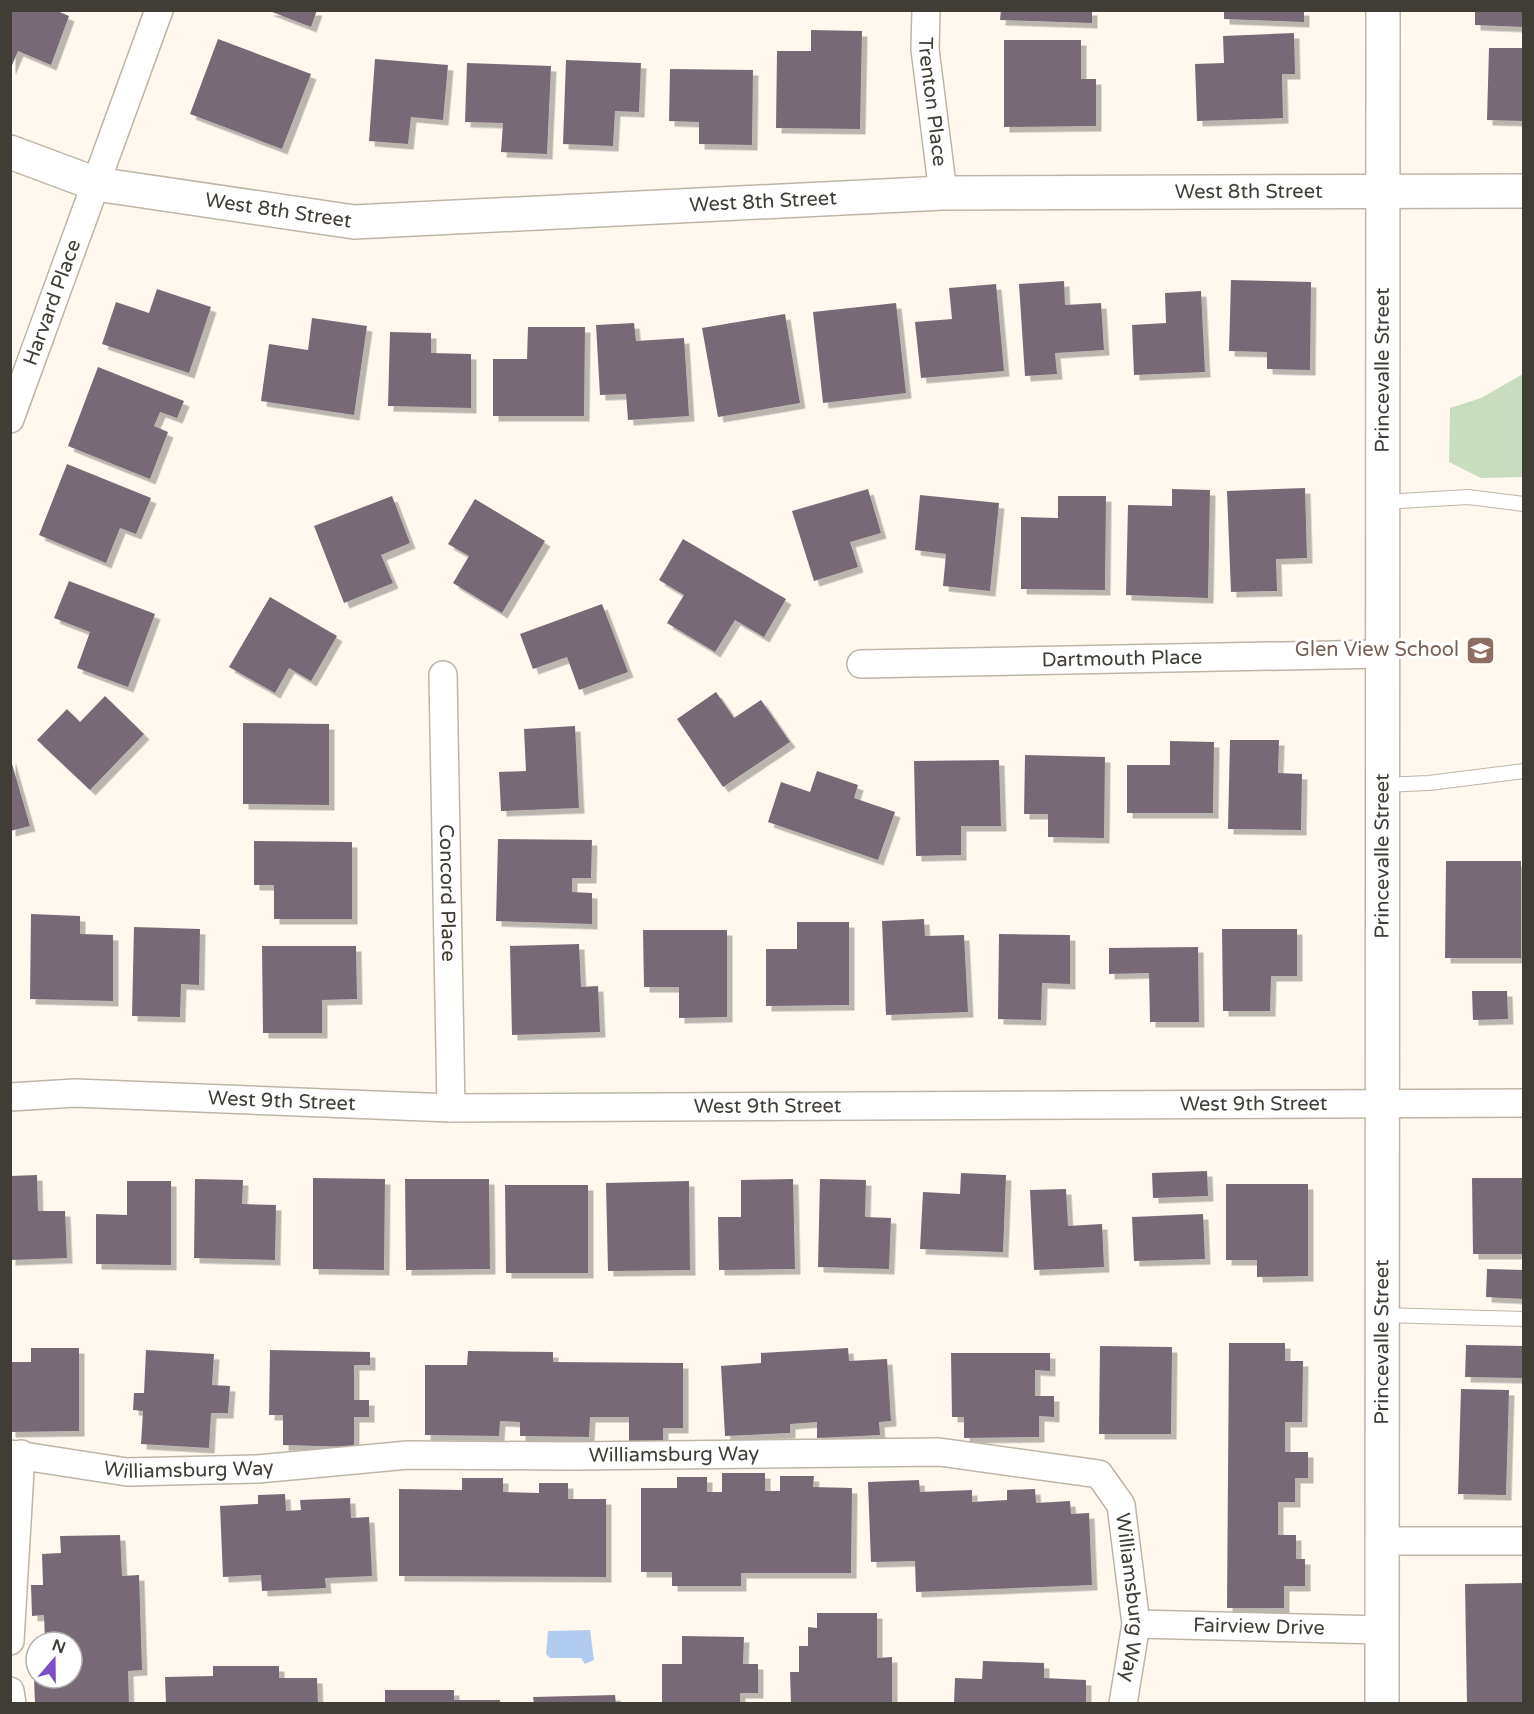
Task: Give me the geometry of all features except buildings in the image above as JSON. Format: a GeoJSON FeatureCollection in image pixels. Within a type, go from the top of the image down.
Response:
{"type":"FeatureCollection","features":[{"type":"Feature","properties":{"kind":"street","name":"Harvard Place"},"geometry":{"type":"LineString","coordinates":[[10,419],[159,10]]}},
{"type":"Feature","properties":{"kind":"street","name":"Trenton Place"},"geometry":{"type":"LineString","coordinates":[[926,10],[925,49],[943,193]]}},
{"type":"Feature","properties":{"kind":"street","name":"Princevalle Street"},"geometry":{"type":"LineString","coordinates":[[1382,1704],[1383,10]]}},
{"type":"Feature","properties":{"kind":"street","name":"West 8th Street"},"geometry":{"type":"LineString","coordinates":[[10,152],[96,184],[354,222],[943,193],[1524,191]]}},
{"type":"Feature","properties":{"kind":"street","name":"Dartmouth Place"},"geometry":{"type":"LineString","coordinates":[[861,664],[1382,654]]}},
{"type":"Feature","properties":{"kind":"street","name":"Concord Place"},"geometry":{"type":"LineString","coordinates":[[443,675],[450,1108]]}},
{"type":"Feature","properties":{"kind":"street","name":"West 9th Street"},"geometry":{"type":"LineString","coordinates":[[10,1097],[75,1093],[450,1108],[1524,1103]]}},
{"type":"Feature","properties":{"kind":"street","name":"Williamsburg Way"},"geometry":{"type":"LineString","coordinates":[[16,1454],[127,1472],[258,1468],[408,1455],[583,1456],[939,1452],[1100,1474],[1121,1505],[1136,1624],[1124,1704]]}},
{"type":"Feature","properties":{"kind":"street"},"geometry":{"type":"LineString","coordinates":[[10,1641],[16,1454]]}},
{"type":"Feature","properties":{"kind":"street"},"geometry":{"type":"LineString","coordinates":[[1382,1541],[1524,1541]]}},
{"type":"Feature","properties":{"kind":"street","name":"Fairview Drive"},"geometry":{"type":"LineString","coordinates":[[1136,1624],[1382,1630]]}},
{"type":"Feature","properties":{"kind":"street"},"geometry":{"type":"LineString","coordinates":[[10,1692],[12,1704]]}},
{"type":"Feature","properties":{"kind":"lane"},"geometry":{"type":"LineString","coordinates":[[1383,502],[1468,497],[1524,504]]}},
{"type":"Feature","properties":{"kind":"lane"},"geometry":{"type":"LineString","coordinates":[[1383,785],[1429,783],[1524,771]]}},
{"type":"Feature","properties":{"kind":"lane"},"geometry":{"type":"LineString","coordinates":[[1382,1315],[1524,1319]]}},
{"type":"Feature","properties":{"kind":"green space"},"geometry":{"type":"Polygon","coordinates":[[[1523,374],[1523,477],[1481,478],[1449,462],[1450,408],[1481,398],[1523,374]]]}},
{"type":"Feature","properties":{"kind":"water"},"geometry":{"type":"Polygon","coordinates":[[[590,1630],[594,1660],[585,1664],[581,1658],[550,1658],[546,1654],[548,1631],[590,1630]]]}},
{"type":"Feature","properties":{"kind":"place","name":"Glen View School"},"geometry":{"type":"Point","coordinates":[1480,650]}}]}
